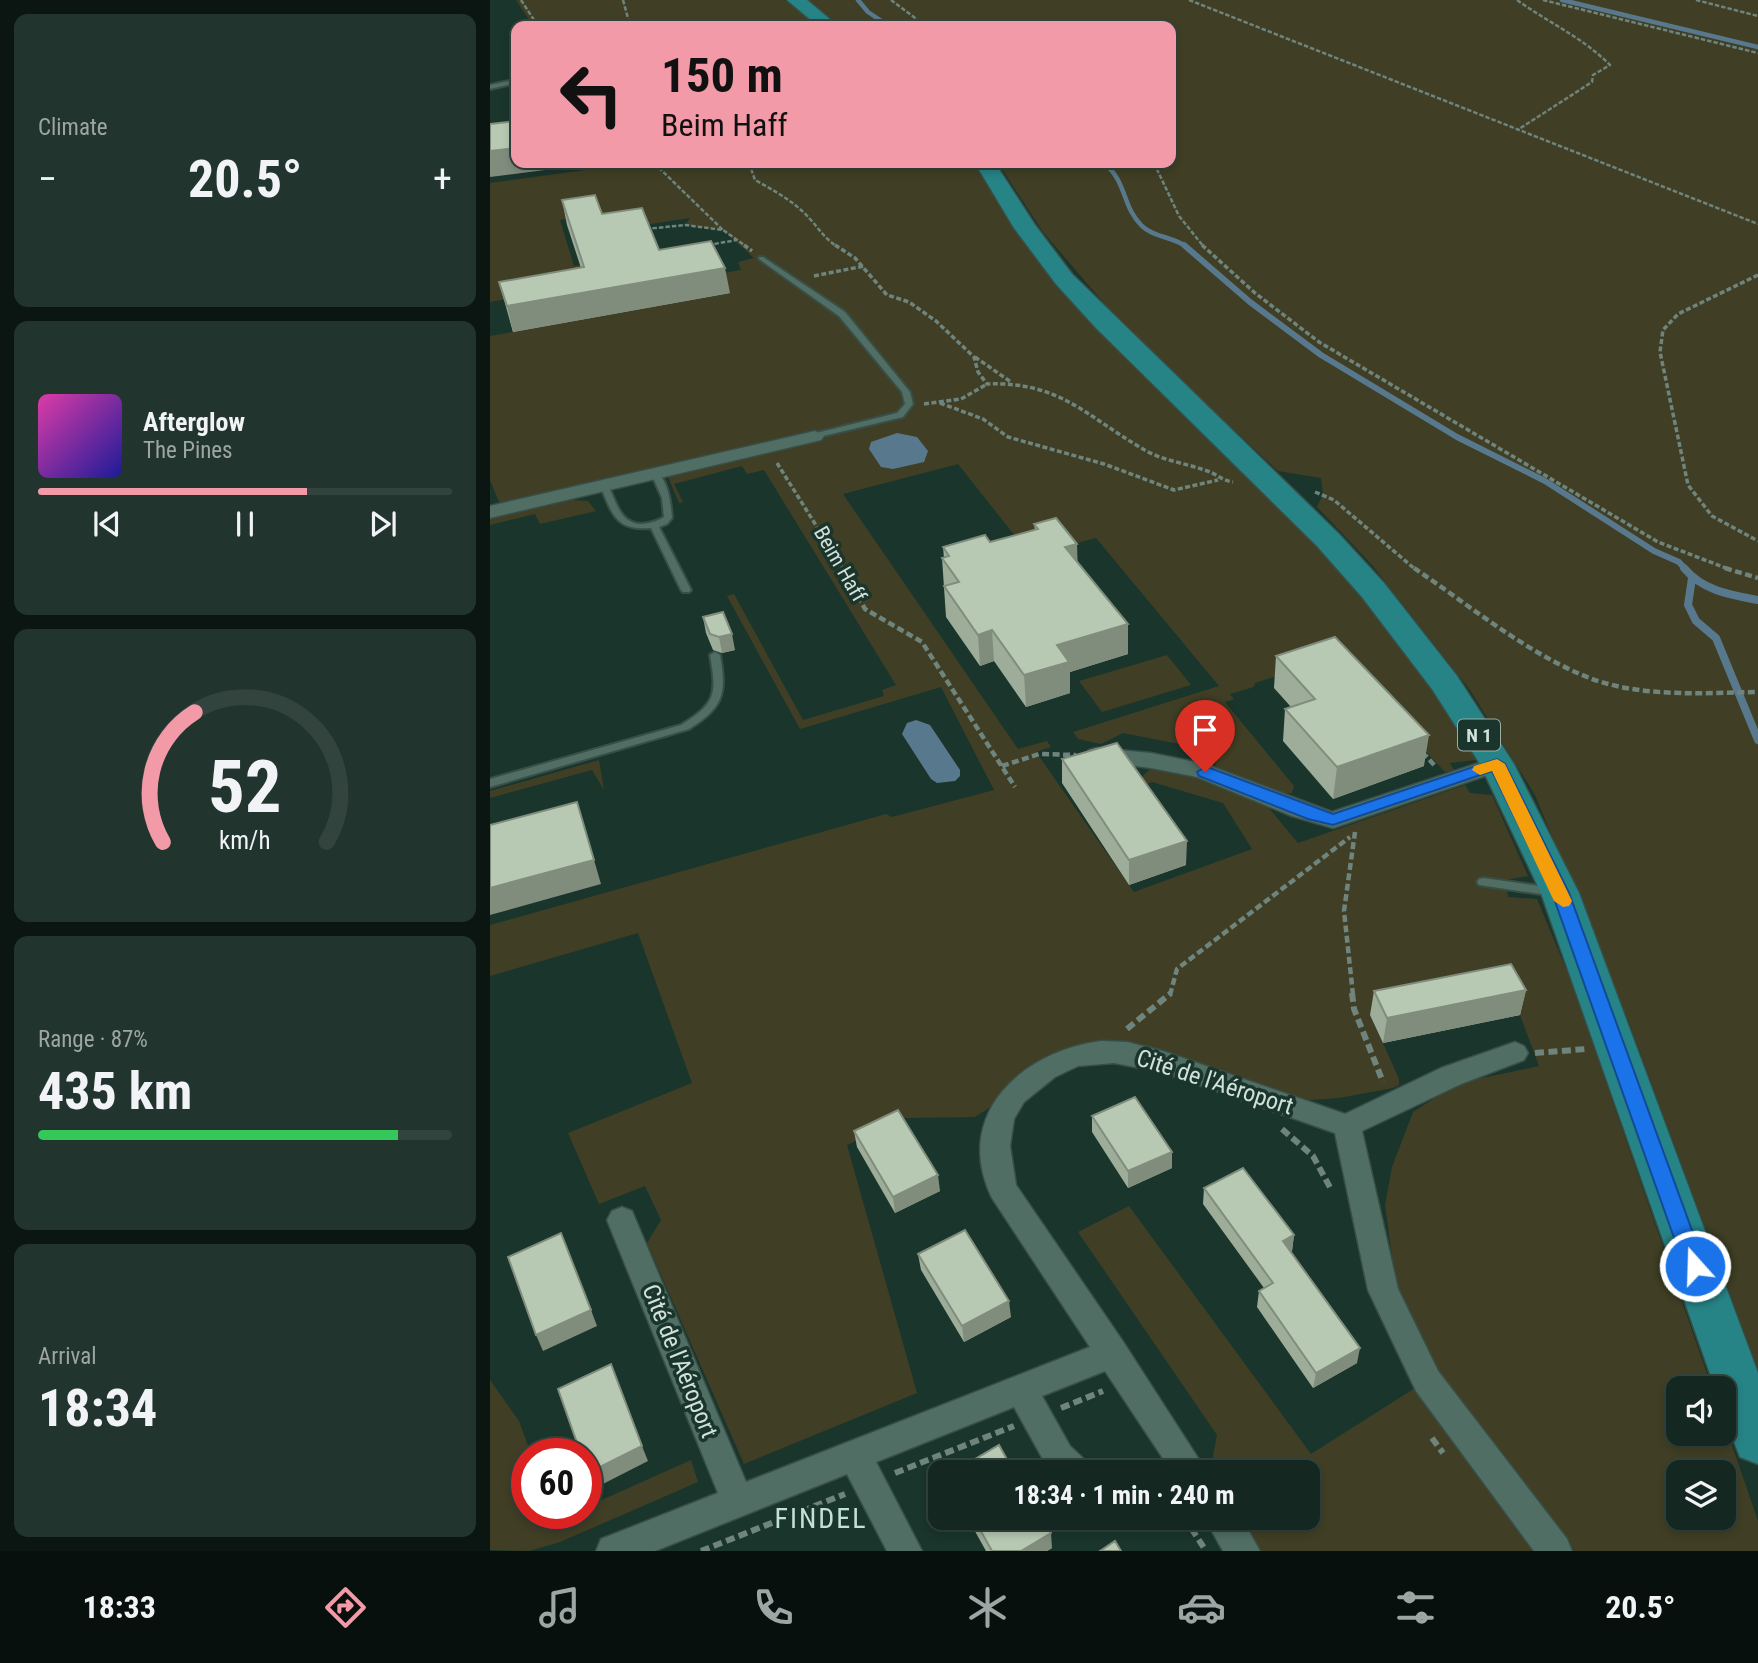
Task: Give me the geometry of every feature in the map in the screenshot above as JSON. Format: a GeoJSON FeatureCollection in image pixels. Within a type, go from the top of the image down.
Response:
{"type":"FeatureCollection","features":[{"type":"Feature","properties":{"kind":"main road"},"geometry":{"type":"LineString","coordinates":[[796,0],[822,21]]}},
{"type":"Feature","properties":{"kind":"main road","name":"N 1"},"geometry":{"type":"LineString","coordinates":[[988,168],[1025,228],[1064,279],[1105,323],[1278,491],[1373,590],[1445,682],[1497,764],[1560,893],[1758,1440]]}},
{"type":"Feature","properties":{"kind":"street"},"geometry":{"type":"LineString","coordinates":[[490,512],[815,436]]}},
{"type":"Feature","properties":{"kind":"street"},"geometry":{"type":"LineString","coordinates":[[1077,755],[1114,755],[1205,772],[1314,816],[1353,823],[1497,764]]}},
{"type":"Feature","properties":{"kind":"street","name":"Cité de l'Aéroport"},"geometry":{"type":"LineString","coordinates":[[1183,1460],[1002,1189],[993,1155],[998,1122],[1018,1089],[1042,1070],[1075,1056],[1112,1051],[1149,1056],[1347,1126]]}},
{"type":"Feature","properties":{"kind":"street"},"geometry":{"type":"LineString","coordinates":[[1515,1053],[1451,1076],[1347,1126],[1383,1290],[1427,1381],[1555,1551]]}},
{"type":"Feature","properties":{"kind":"street","name":"Cité de l'Aéroport"},"geometry":{"type":"LineString","coordinates":[[622,1220],[738,1502]]}},
{"type":"Feature","properties":{"kind":"street"},"geometry":{"type":"LineString","coordinates":[[613,1551],[738,1502],[863,1469],[1020,1389],[1113,1353]]}},
{"type":"Feature","properties":{"kind":"street"},"geometry":{"type":"LineString","coordinates":[[1020,1389],[1061,1460]]}},
{"type":"Feature","properties":{"kind":"street"},"geometry":{"type":"LineString","coordinates":[[863,1469],[905,1551]]}},
{"type":"Feature","properties":{"kind":"street"},"geometry":{"type":"LineString","coordinates":[[1229,1530],[1243,1551]]}},
{"type":"Feature","properties":{"kind":"lane"},"geometry":{"type":"LineString","coordinates":[[490,87],[511,83]]}},
{"type":"Feature","properties":{"kind":"lane"},"geometry":{"type":"LineString","coordinates":[[761,258],[842,314],[906,393],[909,404],[900,415],[815,436]]}},
{"type":"Feature","properties":{"kind":"lane"},"geometry":{"type":"LineString","coordinates":[[604,485],[621,521],[627,526],[654,526],[668,519],[670,511],[655,474]]}},
{"type":"Feature","properties":{"kind":"lane"},"geometry":{"type":"LineString","coordinates":[[654,526],[686,590]]}},
{"type":"Feature","properties":{"kind":"lane"},"geometry":{"type":"LineString","coordinates":[[490,783],[685,727],[712,711],[721,687],[715,655]]}},
{"type":"Feature","properties":{"kind":"lane"},"geometry":{"type":"LineString","coordinates":[[1483,882],[1560,893]]}},
{"type":"Feature","properties":{"kind":"path"},"geometry":{"type":"LineString","coordinates":[[521,0],[535,21]]}},
{"type":"Feature","properties":{"kind":"path"},"geometry":{"type":"LineString","coordinates":[[623,0],[629,21]]}},
{"type":"Feature","properties":{"kind":"path"},"geometry":{"type":"LineString","coordinates":[[891,0],[919,21]]}},
{"type":"Feature","properties":{"kind":"path"},"geometry":{"type":"LineString","coordinates":[[1189,0],[1758,224]]}},
{"type":"Feature","properties":{"kind":"path"},"geometry":{"type":"LineString","coordinates":[[1517,0],[1551,24],[1587,42],[1611,65],[1593,75],[1592,82],[1586,88],[1548,108],[1519,129]]}},
{"type":"Feature","properties":{"kind":"path"},"geometry":{"type":"LineString","coordinates":[[1543,0],[1695,35],[1758,53]]}},
{"type":"Feature","properties":{"kind":"path"},"geometry":{"type":"LineString","coordinates":[[1696,0],[1758,16]]}},
{"type":"Feature","properties":{"kind":"path"},"geometry":{"type":"LineString","coordinates":[[659,168],[723,230],[761,258]]}},
{"type":"Feature","properties":{"kind":"path"},"geometry":{"type":"LineString","coordinates":[[750,168],[754,180],[786,198],[811,220],[822,237],[864,266],[887,295],[909,302],[936,321],[974,357],[1012,383]]}},
{"type":"Feature","properties":{"kind":"path"},"geometry":{"type":"LineString","coordinates":[[1156,168],[1179,216],[1196,240],[1255,293],[1319,342],[1412,400],[1542,472],[1658,542],[1709,564],[1758,578]]}},
{"type":"Feature","properties":{"kind":"path"},"geometry":{"type":"LineString","coordinates":[[641,229],[685,225],[723,230]]}},
{"type":"Feature","properties":{"kind":"path"},"geometry":{"type":"LineString","coordinates":[[700,246],[737,240]]}},
{"type":"Feature","properties":{"kind":"path"},"geometry":{"type":"LineString","coordinates":[[792,279],[864,266]]}},
{"type":"Feature","properties":{"kind":"path"},"geometry":{"type":"LineString","coordinates":[[1758,275],[1678,314],[1663,330],[1660,352],[1688,485],[1712,516],[1758,541]]}},
{"type":"Feature","properties":{"kind":"path"},"geometry":{"type":"LineString","coordinates":[[974,357],[978,372],[987,384]]}},
{"type":"Feature","properties":{"kind":"path"},"geometry":{"type":"LineString","coordinates":[[909,404],[940,404],[961,399],[987,384],[1012,383],[1044,389],[1087,411],[1145,451],[1198,469]]}},
{"type":"Feature","properties":{"kind":"path"},"geometry":{"type":"LineString","coordinates":[[940,404],[983,419],[1008,437],[1104,464],[1174,490],[1219,480]]}},
{"type":"Feature","properties":{"kind":"path","name":"Beim Haff"},"geometry":{"type":"LineString","coordinates":[[767,447],[826,538],[865,609],[922,642],[1016,787]]}},
{"type":"Feature","properties":{"kind":"path"},"geometry":{"type":"LineString","coordinates":[[1278,491],[1304,489],[1334,500],[1407,564],[1551,660],[1590,678],[1640,690],[1758,692]]}},
{"type":"Feature","properties":{"kind":"path"},"geometry":{"type":"LineString","coordinates":[[1002,766],[1038,754],[1077,755]]}},
{"type":"Feature","properties":{"kind":"path"},"geometry":{"type":"LineString","coordinates":[[1421,758],[1426,756],[1438,769]]}},
{"type":"Feature","properties":{"kind":"path"},"geometry":{"type":"LineString","coordinates":[[1112,1051],[1115,1038],[1170,995],[1177,969],[1353,823]]}},
{"type":"Feature","properties":{"kind":"path"},"geometry":{"type":"LineString","coordinates":[[1353,823],[1344,911],[1353,1009],[1392,1104]]}},
{"type":"Feature","properties":{"kind":"path"},"geometry":{"type":"LineString","coordinates":[[1515,1053],[1571,1052],[1614,1043]]}},
{"type":"Feature","properties":{"kind":"path"},"geometry":{"type":"LineString","coordinates":[[1280,1128],[1301,1142],[1325,1172],[1334,1195]]}},
{"type":"Feature","properties":{"kind":"path"},"geometry":{"type":"LineString","coordinates":[[701,1551],[863,1469],[1036,1417],[1103,1391]]}},
{"type":"Feature","properties":{"kind":"path"},"geometry":{"type":"LineString","coordinates":[[1429,1434],[1452,1465]]}},
{"type":"Feature","properties":{"kind":"path"},"geometry":{"type":"LineString","coordinates":[[1192,1530],[1206,1551]]}},
{"type":"Feature","properties":{"kind":"shaded area"},"geometry":{"type":"Polygon","coordinates":[[[516,0],[784,0],[813,21],[530,21],[516,0]]]}},
{"type":"Feature","properties":{"kind":"shaded area"},"geometry":{"type":"Polygon","coordinates":[[[808,0],[1758,0],[1758,1369],[1629,1022],[1535,795],[1470,690],[1372,565],[1317,507],[1323,494],[1321,478],[1278,471],[1126,329],[1043,232],[1001,168],[1176,168],[1176,21],[835,21],[808,0]]]}},
{"type":"Feature","properties":{"kind":"shaded area"},"geometry":{"type":"Polygon","coordinates":[[[600,168],[978,168],[1022,241],[1109,339],[1317,544],[1431,683],[1476,760],[1450,763],[1454,770],[1445,772],[1337,657],[1255,683],[1254,687],[1230,694],[1234,699],[1225,702],[1294,786],[1292,793],[1282,794],[1215,766],[1220,752],[1123,733],[1101,744],[1078,739],[1073,732],[1219,686],[1096,538],[1062,547],[1019,541],[958,464],[843,494],[1018,749],[1047,741],[1051,747],[1036,752],[1134,892],[1252,849],[1223,803],[1152,782],[1145,785],[1140,779],[1150,769],[1195,777],[1268,807],[1298,843],[1465,785],[1470,793],[1492,795],[1528,876],[1506,880],[1508,897],[1537,899],[1569,976],[1708,1376],[1666,1376],[1666,1446],[1732,1446],[1758,1521],[1758,1551],[1260,1551],[1246,1530],[1320,1530],[1320,1460],[1212,1460],[1217,1435],[1078,1232],[1129,1206],[1311,1454],[1426,1381],[1396,1287],[1385,1205],[1392,1167],[1413,1112],[1458,1083],[1539,1066],[1520,1015],[1505,989],[1371,1016],[1399,1079],[1399,1085],[1393,1088],[1339,1098],[1280,1102],[1112,1051],[1018,1089],[975,1117],[904,1118],[847,1145],[917,1393],[744,1464],[647,1243],[661,1220],[645,1186],[599,1204],[568,1133],[692,1083],[638,933],[490,976],[490,925],[886,814],[892,817],[994,790],[941,687],[800,729],[727,596],[734,594],[803,720],[884,696],[882,690],[896,685],[764,470],[747,474],[742,466],[674,484],[683,502],[679,503],[668,477],[711,467],[707,461],[502,509],[490,480],[490,336],[729,293],[717,274],[741,270],[738,262],[754,258],[723,230],[685,225],[690,218],[631,227],[624,211],[560,220],[574,266],[664,251],[623,279],[490,302],[490,183],[600,168]]]}},
{"type":"Feature","properties":{"kind":"shaded area"},"geometry":{"type":"Polygon","coordinates":[[[572,500],[588,501],[596,511],[540,524],[535,514],[490,525],[490,518],[572,500]]]}},
{"type":"Feature","properties":{"kind":"shaded area"},"geometry":{"type":"Polygon","coordinates":[[[1167,655],[1191,685],[1102,712],[1079,681],[1167,655]]]}},
{"type":"Feature","properties":{"kind":"shaded area"},"geometry":{"type":"Polygon","coordinates":[[[599,760],[604,790],[592,770],[490,798],[490,791],[599,760]]]}},
{"type":"Feature","properties":{"kind":"shaded area"},"geometry":{"type":"Polygon","coordinates":[[[490,1380],[519,1421],[525,1438],[511,1438],[511,1529],[590,1529],[529,1551],[490,1550],[490,1380]]]}},
{"type":"Feature","properties":{"kind":"shaded area"},"geometry":{"type":"Polygon","coordinates":[[[691,1460],[698,1482],[602,1524],[602,1500],[691,1460]]]}},
{"type":"Feature","properties":{"kind":"water"},"geometry":{"type":"Polygon","coordinates":[[[897,433],[917,437],[928,451],[924,462],[893,469],[881,467],[869,449],[871,442],[897,433]]]}},
{"type":"Feature","properties":{"kind":"water"},"geometry":{"type":"Polygon","coordinates":[[[916,720],[930,725],[960,770],[960,776],[955,781],[937,783],[931,779],[902,734],[907,723],[916,720]]]}},
{"type":"Feature","properties":{"kind":"building"},"geometry":{"type":"Polygon","coordinates":[[[511,122],[511,149],[490,151],[490,124],[511,122]]]}},
{"type":"Feature","properties":{"kind":"building"},"geometry":{"type":"Polygon","coordinates":[[[595,195],[602,214],[642,208],[659,250],[711,241],[725,268],[507,306],[499,282],[584,267],[562,200],[595,195]]]}},
{"type":"Feature","properties":{"kind":"building"},"geometry":{"type":"Polygon","coordinates":[[[1056,518],[1077,544],[1065,547],[1128,624],[1057,645],[1069,662],[1024,675],[992,630],[978,635],[944,586],[959,582],[942,558],[949,556],[943,547],[985,535],[990,542],[1038,529],[1034,524],[1056,518]]]}},
{"type":"Feature","properties":{"kind":"building"},"geometry":{"type":"Polygon","coordinates":[[[723,612],[732,634],[719,637],[710,634],[703,617],[723,612]]]}},
{"type":"Feature","properties":{"kind":"building"},"geometry":{"type":"Polygon","coordinates":[[[1335,637],[1429,735],[1337,767],[1285,709],[1315,699],[1276,656],[1335,637]]]}},
{"type":"Feature","properties":{"kind":"building"},"geometry":{"type":"Polygon","coordinates":[[[1117,743],[1187,841],[1129,860],[1062,759],[1117,743]]]}},
{"type":"Feature","properties":{"kind":"building"},"geometry":{"type":"Polygon","coordinates":[[[577,802],[594,860],[490,888],[490,825],[577,802]]]}},
{"type":"Feature","properties":{"kind":"building"},"geometry":{"type":"Polygon","coordinates":[[[1511,964],[1526,990],[1387,1018],[1374,991],[1511,964]]]}},
{"type":"Feature","properties":{"kind":"building"},"geometry":{"type":"Polygon","coordinates":[[[1135,1097],[1172,1152],[1128,1171],[1092,1116],[1135,1097]]]}},
{"type":"Feature","properties":{"kind":"building"},"geometry":{"type":"Polygon","coordinates":[[[898,1110],[938,1175],[893,1197],[854,1131],[898,1110]]]}},
{"type":"Feature","properties":{"kind":"building"},"geometry":{"type":"Polygon","coordinates":[[[1243,1168],[1294,1235],[1283,1241],[1360,1348],[1316,1373],[1259,1291],[1273,1283],[1204,1188],[1243,1168]]]}},
{"type":"Feature","properties":{"kind":"building"},"geometry":{"type":"Polygon","coordinates":[[[965,1230],[1009,1301],[962,1326],[918,1254],[965,1230]]]}},
{"type":"Feature","properties":{"kind":"building"},"geometry":{"type":"Polygon","coordinates":[[[561,1233],[591,1310],[536,1335],[508,1257],[561,1233]]]}},
{"type":"Feature","properties":{"kind":"building"},"geometry":{"type":"Polygon","coordinates":[[[611,1364],[642,1446],[602,1466],[602,1438],[575,1438],[558,1389],[611,1364]]]}},
{"type":"Feature","properties":{"kind":"building"},"geometry":{"type":"Polygon","coordinates":[[[999,1445],[1007,1460],[973,1460],[999,1445]]]}},
{"type":"Feature","properties":{"kind":"building"},"geometry":{"type":"Polygon","coordinates":[[[980,1530],[1049,1530],[1051,1533],[1021,1551],[992,1551],[980,1530]]]}},
{"type":"Feature","properties":{"kind":"building"},"geometry":{"type":"Polygon","coordinates":[[[1115,1541],[1121,1551],[1100,1551],[1115,1541]]]}},
{"type":"Feature","properties":{"kind":"waterway"},"geometry":{"type":"LineString","coordinates":[[858,0],[868,12],[882,21]]}},
{"type":"Feature","properties":{"kind":"waterway"},"geometry":{"type":"LineString","coordinates":[[1562,0],[1758,47]]}},
{"type":"Feature","properties":{"kind":"waterway"},"geometry":{"type":"LineString","coordinates":[[1109,168],[1117,178],[1130,210],[1141,225],[1185,246]]}},
{"type":"Feature","properties":{"kind":"waterway"},"geometry":{"type":"LineString","coordinates":[[1185,246],[1250,302],[1321,355],[1457,437],[1545,481],[1654,551],[1679,562],[1686,570]]}},
{"type":"Feature","properties":{"kind":"waterway"},"geometry":{"type":"LineString","coordinates":[[1686,570],[1709,587],[1758,600]]}},
{"type":"Feature","properties":{"kind":"waterway"},"geometry":{"type":"LineString","coordinates":[[1692,578],[1688,605],[1696,621],[1716,638],[1758,740]]}},
{"type":"Feature","properties":{"kind":"slow traffic"},"geometry":{"type":"LineString","coordinates":[[1480,770],[1497,764],[1563,901]]}},
{"type":"Feature","properties":{"kind":"district","name":"FINDEL"},"geometry":{"type":"Point","coordinates":[821,1518]}},
{"type":"Feature","properties":{"kind":"route"},"geometry":{"type":"LineString","coordinates":[[1205,772],[1314,816],[1333,820],[1497,764],[1560,893],[1695,1266]]}}]}
